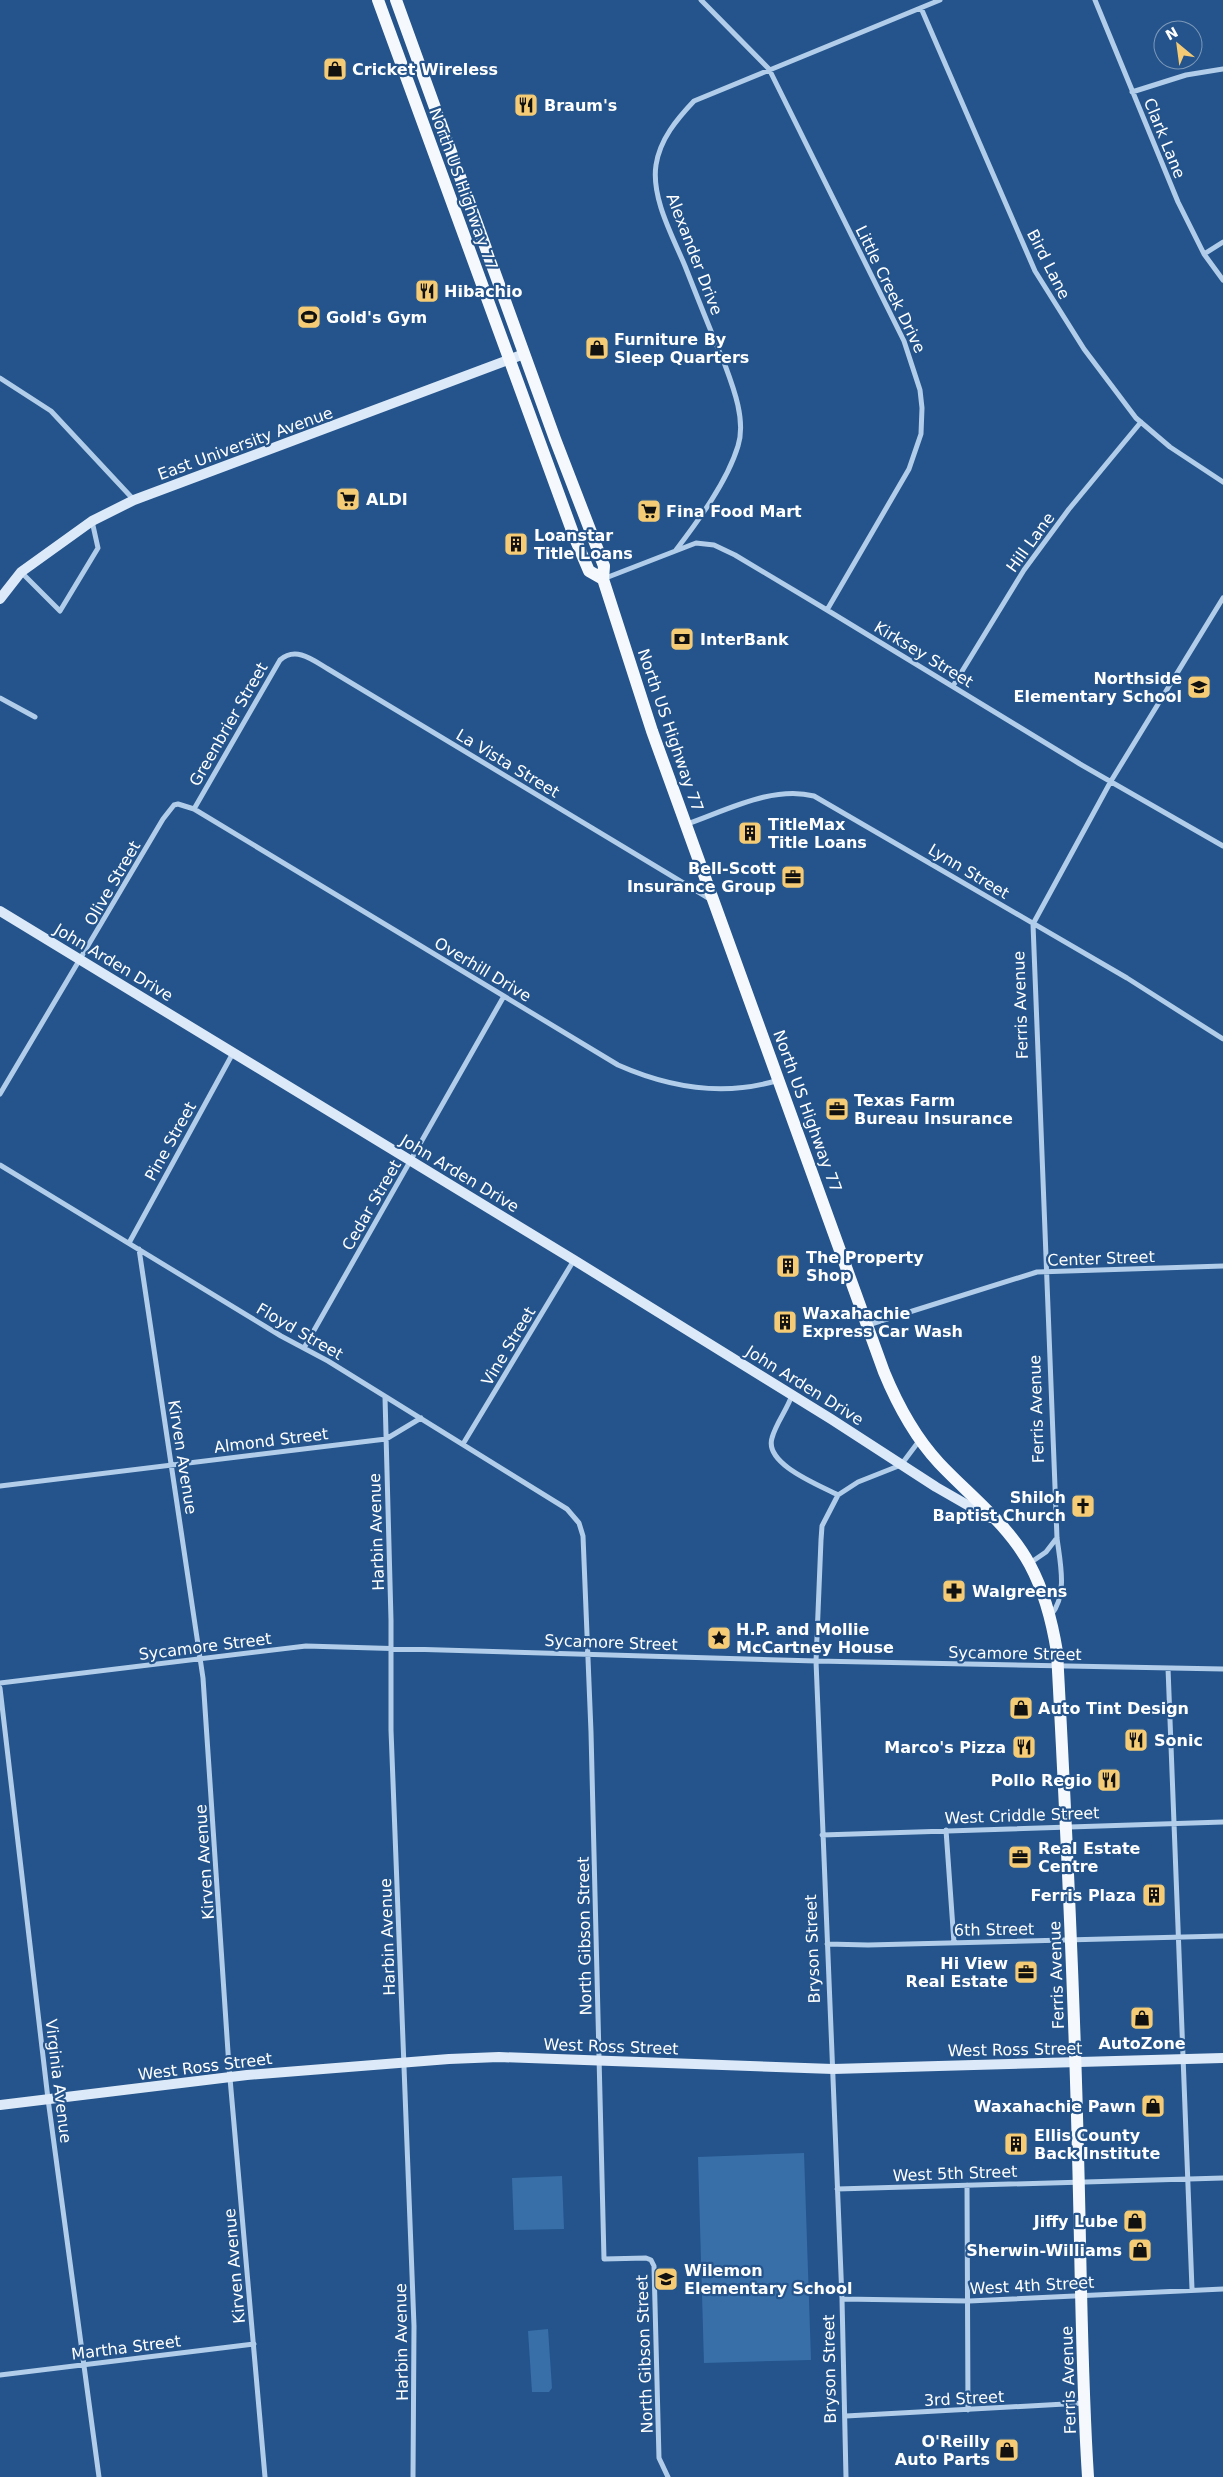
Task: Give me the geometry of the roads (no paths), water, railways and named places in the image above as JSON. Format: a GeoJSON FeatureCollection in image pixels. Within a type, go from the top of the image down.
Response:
{"type":"FeatureCollection","features":[{"type":"Feature","properties":{"kind":"main road","name":"North US Highway 77"},"geometry":{"type":"LineString","coordinates":[[378,0],[540,445],[589,571],[603,579]]}},
{"type":"Feature","properties":{"kind":"main road","name":"North US Highway 77"},"geometry":{"type":"LineString","coordinates":[[396,0],[524,354],[604,566],[603,579],[652,730],[895,1398],[920,1440],[940,1464],[1001,1524],[1029,1564],[1042,1589],[1051,1616]]}},
{"type":"Feature","properties":{"kind":"main road","name":"Ferris Avenue"},"geometry":{"type":"LineString","coordinates":[[1051,1616],[1058,1666],[1071,1940],[1076,2062],[1083,2403],[1088,2477]]}},
{"type":"Feature","properties":{"kind":"street","name":"Little Creek Drive"},"geometry":{"type":"LineString","coordinates":[[701,0],[769,69],[904,341],[920,390],[922,408],[921,434],[909,468],[827,610]]}},
{"type":"Feature","properties":{"kind":"street","name":"Alexander Drive"},"geometry":{"type":"LineString","coordinates":[[676,550],[709,504],[739,446],[740,430],[738,407],[729,376],[657,191],[656,165],[673,123],[694,101],[940,0]]}},
{"type":"Feature","properties":{"kind":"street","name":"Clark Lane"},"geometry":{"type":"LineString","coordinates":[[1095,0],[1178,202],[1204,254],[1223,280]]}},
{"type":"Feature","properties":{"kind":"street","name":"Bird Lane"},"geometry":{"type":"LineString","coordinates":[[921,8],[1035,271],[1084,349],[1141,422],[1170,447],[1223,482]]}},
{"type":"Feature","properties":{"kind":"street"},"geometry":{"type":"LineString","coordinates":[[1132,92],[1186,75],[1223,69]]}},
{"type":"Feature","properties":{"kind":"street"},"geometry":{"type":"LineString","coordinates":[[1204,254],[1223,242]]}},
{"type":"Feature","properties":{"kind":"street","name":"East University Avenue"},"geometry":{"type":"LineString","coordinates":[[0,600],[22,572],[92,521],[134,500],[524,354]]}},
{"type":"Feature","properties":{"kind":"street"},"geometry":{"type":"LineString","coordinates":[[0,378],[51,411],[134,500]]}},
{"type":"Feature","properties":{"kind":"street","name":"Hill Lane"},"geometry":{"type":"LineString","coordinates":[[953,686],[1024,570],[1069,509],[1141,422]]}},
{"type":"Feature","properties":{"kind":"street"},"geometry":{"type":"LineString","coordinates":[[22,572],[60,611],[98,548],[92,521]]}},
{"type":"Feature","properties":{"kind":"street","name":"Kirksey Street"},"geometry":{"type":"LineString","coordinates":[[603,579],[696,543],[714,545],[735,555],[1111,782],[1223,846]]}},
{"type":"Feature","properties":{"kind":"street"},"geometry":{"type":"LineString","coordinates":[[1033,924],[1111,782],[1223,598]]}},
{"type":"Feature","properties":{"kind":"street","name":"Greenbrier Street"},"geometry":{"type":"LineString","coordinates":[[194,809],[280,660],[286,654]]}},
{"type":"Feature","properties":{"kind":"street","name":"La Vista Street"},"geometry":{"type":"LineString","coordinates":[[286,654],[303,655],[328,669],[714,902]]}},
{"type":"Feature","properties":{"kind":"street"},"geometry":{"type":"LineString","coordinates":[[0,698],[35,717]]}},
{"type":"Feature","properties":{"kind":"street","name":"Lynn Street"},"geometry":{"type":"LineString","coordinates":[[687,824],[777,794],[804,793],[814,796],[1134,982],[1223,1039]]}},
{"type":"Feature","properties":{"kind":"street","name":"Olive Street"},"geometry":{"type":"LineString","coordinates":[[0,1094],[163,820],[174,805],[178,804],[194,809]]}},
{"type":"Feature","properties":{"kind":"street","name":"Overhill Drive"},"geometry":{"type":"LineString","coordinates":[[194,809],[611,1061],[636,1073],[679,1085],[726,1090],[761,1086],[779,1080]]}},
{"type":"Feature","properties":{"kind":"street","name":"John Arden Drive"},"geometry":{"type":"LineString","coordinates":[[0,911],[234,1051],[574,1260],[901,1465]]}},
{"type":"Feature","properties":{"kind":"street","name":"Ferris Avenue"},"geometry":{"type":"LineString","coordinates":[[1033,924],[1060,1599],[1058,1607],[1051,1616]]}},
{"type":"Feature","properties":{"kind":"street","name":"Cedar Street"},"geometry":{"type":"LineString","coordinates":[[304,1348],[504,996]]}},
{"type":"Feature","properties":{"kind":"street","name":"Pine Street"},"geometry":{"type":"LineString","coordinates":[[129,1243],[234,1051]]}},
{"type":"Feature","properties":{"kind":"street","name":"Floyd Street"},"geometry":{"type":"LineString","coordinates":[[0,1165],[463,1444],[567,1509],[580,1526]]}},
{"type":"Feature","properties":{"kind":"street","name":"Kirven Avenue"},"geometry":{"type":"LineString","coordinates":[[139,1249],[200,1658],[217,1859],[230,2077],[265,2477]]}},
{"type":"Feature","properties":{"kind":"street","name":"Vine Street"},"geometry":{"type":"LineString","coordinates":[[463,1444],[574,1260]]}},
{"type":"Feature","properties":{"kind":"street","name":"Center Street"},"geometry":{"type":"LineString","coordinates":[[867,1325],[1047,1271],[1223,1266]]}},
{"type":"Feature","properties":{"kind":"street"},"geometry":{"type":"LineString","coordinates":[[792,1395],[772,1436],[770,1445],[772,1452],[781,1463],[838,1495],[858,1482],[901,1465],[920,1440]]}},
{"type":"Feature","properties":{"kind":"street","name":"Harbin Avenue"},"geometry":{"type":"LineString","coordinates":[[385,1397],[391,1730],[414,2326],[413,2477]]}},
{"type":"Feature","properties":{"kind":"street","name":"Almond Street"},"geometry":{"type":"LineString","coordinates":[[0,1486],[386,1438],[421,1418]]}},
{"type":"Feature","properties":{"kind":"street"},"geometry":{"type":"LineString","coordinates":[[901,1465],[1001,1524]]}},
{"type":"Feature","properties":{"kind":"street","name":"Bryson Street"},"geometry":{"type":"LineString","coordinates":[[838,1495],[822,1526],[816,1661],[842,2299],[846,2477]]}},
{"type":"Feature","properties":{"kind":"street","name":"North Gibson Street"},"geometry":{"type":"LineString","coordinates":[[580,1526],[588,1654],[604,2260],[646,2258],[651,2260],[654,2266],[659,2458],[668,2477]]}},
{"type":"Feature","properties":{"kind":"street"},"geometry":{"type":"LineString","coordinates":[[1029,1564],[1046,1552],[1057,1538]]}},
{"type":"Feature","properties":{"kind":"street","name":"Sycamore Street"},"geometry":{"type":"LineString","coordinates":[[0,1683],[306,1646],[816,1661],[1223,1669]]}},
{"type":"Feature","properties":{"kind":"street"},"geometry":{"type":"LineString","coordinates":[[1168,1668],[1192,2289]]}},
{"type":"Feature","properties":{"kind":"street","name":"Virginia Avenue"},"geometry":{"type":"LineString","coordinates":[[0,1688],[48,2100],[99,2477]]}},
{"type":"Feature","properties":{"kind":"street","name":"West Criddle Street"},"geometry":{"type":"LineString","coordinates":[[822,1835],[1223,1822]]}},
{"type":"Feature","properties":{"kind":"street"},"geometry":{"type":"LineString","coordinates":[[946,1830],[954,1943]]}},
{"type":"Feature","properties":{"kind":"street","name":"6th Street"},"geometry":{"type":"LineString","coordinates":[[827,1944],[954,1943],[1223,1936]]}},
{"type":"Feature","properties":{"kind":"street","name":"West Ross Street"},"geometry":{"type":"LineString","coordinates":[[0,2105],[230,2077],[499,2057],[833,2070],[1223,2058]]}},
{"type":"Feature","properties":{"kind":"street","name":"West 5th Street"},"geometry":{"type":"LineString","coordinates":[[837,2189],[1223,2178]]}},
{"type":"Feature","properties":{"kind":"street"},"geometry":{"type":"LineString","coordinates":[[967,2185],[968,2410]]}},
{"type":"Feature","properties":{"kind":"street","name":"West 4th Street"},"geometry":{"type":"LineString","coordinates":[[842,2299],[969,2301],[1223,2289]]}},
{"type":"Feature","properties":{"kind":"street","name":"Martha Street"},"geometry":{"type":"LineString","coordinates":[[0,2375],[254,2344]]}},
{"type":"Feature","properties":{"kind":"street","name":"3rd Street"},"geometry":{"type":"LineString","coordinates":[[846,2416],[1083,2403]]}},
{"type":"Feature","properties":{"kind":"place","name":"Cricket Wireless"},"geometry":{"type":"Point","coordinates":[335,69]}},
{"type":"Feature","properties":{"kind":"place","name":"Braum's"},"geometry":{"type":"Point","coordinates":[526,105]}},
{"type":"Feature","properties":{"kind":"place","name":"Hibachio"},"geometry":{"type":"Point","coordinates":[427,291]}},
{"type":"Feature","properties":{"kind":"place","name":"Gold's Gym"},"geometry":{"type":"Point","coordinates":[309,317]}},
{"type":"Feature","properties":{"kind":"place","name":"Furniture By Sleep Quarters"},"geometry":{"type":"Point","coordinates":[597,348]}},
{"type":"Feature","properties":{"kind":"place","name":"ALDI"},"geometry":{"type":"Point","coordinates":[348,499]}},
{"type":"Feature","properties":{"kind":"place","name":"Fina Food Mart"},"geometry":{"type":"Point","coordinates":[649,511]}},
{"type":"Feature","properties":{"kind":"place","name":"Loanstar Title Loans"},"geometry":{"type":"Point","coordinates":[516,544]}},
{"type":"Feature","properties":{"kind":"place","name":"InterBank"},"geometry":{"type":"Point","coordinates":[682,639]}},
{"type":"Feature","properties":{"kind":"place","name":"Northside Elementary School"},"geometry":{"type":"Point","coordinates":[1199,687]}},
{"type":"Feature","properties":{"kind":"place","name":"TitleMax Title Loans"},"geometry":{"type":"Point","coordinates":[750,833]}},
{"type":"Feature","properties":{"kind":"place","name":"Bell-Scott Insurance Group"},"geometry":{"type":"Point","coordinates":[793,877]}},
{"type":"Feature","properties":{"kind":"place","name":"Texas Farm Bureau Insurance"},"geometry":{"type":"Point","coordinates":[837,1109]}},
{"type":"Feature","properties":{"kind":"place","name":"The Property Shop"},"geometry":{"type":"Point","coordinates":[788,1266]}},
{"type":"Feature","properties":{"kind":"place","name":"Waxahachie Express Car Wash"},"geometry":{"type":"Point","coordinates":[785,1322]}},
{"type":"Feature","properties":{"kind":"place","name":"Shiloh Baptist Church"},"geometry":{"type":"Point","coordinates":[1083,1506]}},
{"type":"Feature","properties":{"kind":"place","name":"Walgreens"},"geometry":{"type":"Point","coordinates":[954,1591]}},
{"type":"Feature","properties":{"kind":"place","name":"H.P. and Mollie McCartney House"},"geometry":{"type":"Point","coordinates":[719,1638]}},
{"type":"Feature","properties":{"kind":"place","name":"Auto Tint Design"},"geometry":{"type":"Point","coordinates":[1021,1708]}},
{"type":"Feature","properties":{"kind":"place","name":"Sonic"},"geometry":{"type":"Point","coordinates":[1136,1740]}},
{"type":"Feature","properties":{"kind":"place","name":"Marco's Pizza"},"geometry":{"type":"Point","coordinates":[1024,1747]}},
{"type":"Feature","properties":{"kind":"place","name":"Pollo Regio"},"geometry":{"type":"Point","coordinates":[1109,1780]}},
{"type":"Feature","properties":{"kind":"place","name":"Real Estate Centre"},"geometry":{"type":"Point","coordinates":[1020,1857]}},
{"type":"Feature","properties":{"kind":"place","name":"Ferris Plaza"},"geometry":{"type":"Point","coordinates":[1154,1895]}},
{"type":"Feature","properties":{"kind":"place","name":"Hi View Real Estate"},"geometry":{"type":"Point","coordinates":[1026,1972]}},
{"type":"Feature","properties":{"kind":"place","name":"AutoZone"},"geometry":{"type":"Point","coordinates":[1142,2018]}},
{"type":"Feature","properties":{"kind":"place","name":"Waxahachie Pawn"},"geometry":{"type":"Point","coordinates":[1153,2106]}},
{"type":"Feature","properties":{"kind":"place","name":"Ellis County Back Institute"},"geometry":{"type":"Point","coordinates":[1016,2144]}},
{"type":"Feature","properties":{"kind":"place","name":"Jiffy Lube"},"geometry":{"type":"Point","coordinates":[1135,2221]}},
{"type":"Feature","properties":{"kind":"place","name":"Sherwin-Williams"},"geometry":{"type":"Point","coordinates":[1140,2250]}},
{"type":"Feature","properties":{"kind":"place","name":"Wilemon Elementary School"},"geometry":{"type":"Point","coordinates":[666,2279]}},
{"type":"Feature","properties":{"kind":"place","name":"O'Reilly Auto Parts"},"geometry":{"type":"Point","coordinates":[1007,2450]}}]}
